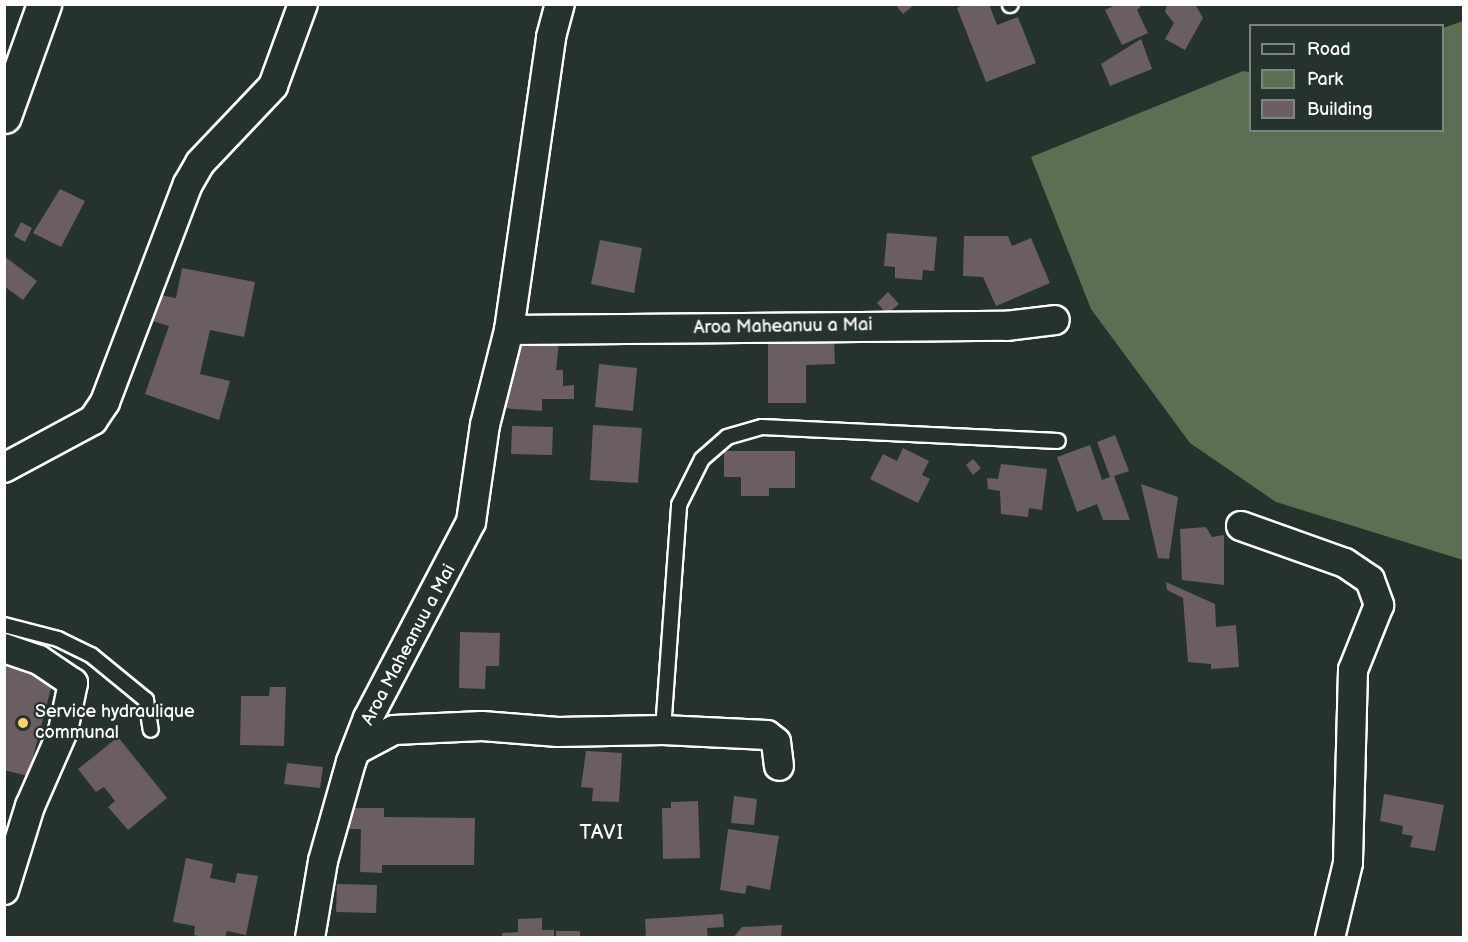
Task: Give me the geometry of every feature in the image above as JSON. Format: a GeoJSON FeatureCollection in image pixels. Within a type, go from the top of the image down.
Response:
{"type":"FeatureCollection","features":[{"type":"Feature","properties":{"kind":"main road"},"geometry":{"type":"LineString","coordinates":[[4,116],[44,4]]}},
{"type":"Feature","properties":{"kind":"street"},"geometry":{"type":"LineString","coordinates":[[4,468],[93,420],[105,402],[188,184],[200,163],[273,86],[303,4]]}},
{"type":"Feature","properties":{"kind":"street","name":"Aroa Maheanuu a Mai"},"geometry":{"type":"LineString","coordinates":[[310,938],[323,861],[356,750],[471,522],[485,425],[509,330],[551,37],[560,4]]}},
{"type":"Feature","properties":{"kind":"street","name":"Aroa Maheanuu a Mai"},"geometry":{"type":"LineString","coordinates":[[509,330],[1006,326],[1055,320]]}},
{"type":"Feature","properties":{"kind":"street"},"geometry":{"type":"LineString","coordinates":[[1241,526],[1345,563],[1370,580],[1379,605],[1353,670],[1349,851],[1330,938]]}},
{"type":"Feature","properties":{"kind":"street"},"geometry":{"type":"LineString","coordinates":[[4,648],[39,660],[73,683],[63,731],[30,806],[4,890]]}},
{"type":"Feature","properties":{"kind":"street","name":"Aroa Maheanuu a Mai"},"geometry":{"type":"LineString","coordinates":[[356,750],[401,730],[482,726],[558,732],[663,730],[767,735],[776,742],[779,766]]}},
{"type":"Feature","properties":{"kind":"lane"},"geometry":{"type":"LineString","coordinates":[[663,730],[680,505],[702,459],[728,437],[762,426],[1058,441]]}},
{"type":"Feature","properties":{"kind":"lane"},"geometry":{"type":"LineString","coordinates":[[4,625],[58,639],[91,655],[146,700],[151,730]]}},
{"type":"Feature","properties":{"kind":"green space"},"geometry":{"type":"Polygon","coordinates":[[[1463,21],[1463,560],[1276,502],[1190,443],[1091,309],[1031,157],[1243,71],[1249,72],[1249,132],[1444,132],[1444,28],[1463,21]]]}},
{"type":"Feature","properties":{"kind":"building"},"geometry":{"type":"Polygon","coordinates":[[[895,4],[915,4],[903,14],[895,4]]]}},
{"type":"Feature","properties":{"kind":"building"},"geometry":{"type":"Polygon","coordinates":[[[964,4],[989,4],[997,25],[1018,17],[1036,63],[986,82],[957,8],[964,4]]]}},
{"type":"Feature","properties":{"kind":"building"},"geometry":{"type":"Polygon","coordinates":[[[1117,4],[1143,4],[1137,10],[1148,33],[1122,45],[1105,10],[1117,4]]]}},
{"type":"Feature","properties":{"kind":"building"},"geometry":{"type":"Polygon","coordinates":[[[1167,4],[1195,4],[1203,18],[1185,50],[1165,39],[1174,23],[1165,12],[1167,4]]]}},
{"type":"Feature","properties":{"kind":"building"},"geometry":{"type":"Polygon","coordinates":[[[1141,39],[1152,69],[1110,86],[1101,64],[1141,39]]]}},
{"type":"Feature","properties":{"kind":"building"},"geometry":{"type":"Polygon","coordinates":[[[60,189],[85,201],[61,247],[33,233],[60,189]]]}},
{"type":"Feature","properties":{"kind":"building"},"geometry":{"type":"Polygon","coordinates":[[[21,222],[32,228],[25,242],[14,236],[21,222]]]}},
{"type":"Feature","properties":{"kind":"building"},"geometry":{"type":"Polygon","coordinates":[[[887,233],[937,237],[934,271],[923,270],[922,280],[895,278],[895,267],[884,266],[887,233]]]}},
{"type":"Feature","properties":{"kind":"building"},"geometry":{"type":"Polygon","coordinates":[[[964,236],[1008,236],[1012,246],[1031,238],[1050,283],[996,306],[983,277],[963,276],[964,236]]]}},
{"type":"Feature","properties":{"kind":"building"},"geometry":{"type":"Polygon","coordinates":[[[600,240],[642,248],[634,293],[591,284],[600,240]]]}},
{"type":"Feature","properties":{"kind":"building"},"geometry":{"type":"Polygon","coordinates":[[[4,256],[37,281],[23,300],[4,286],[4,256]]]}},
{"type":"Feature","properties":{"kind":"building"},"geometry":{"type":"Polygon","coordinates":[[[182,268],[255,282],[244,337],[210,330],[200,374],[230,381],[219,420],[145,394],[169,326],[146,319],[154,294],[176,298],[182,268]]]}},
{"type":"Feature","properties":{"kind":"building"},"geometry":{"type":"Polygon","coordinates":[[[888,292],[899,304],[887,314],[877,303],[888,292]]]}},
{"type":"Feature","properties":{"kind":"building"},"geometry":{"type":"Polygon","coordinates":[[[510,337],[559,342],[556,370],[563,370],[563,386],[574,385],[574,399],[542,399],[542,411],[502,408],[510,337]]]}},
{"type":"Feature","properties":{"kind":"building"},"geometry":{"type":"Polygon","coordinates":[[[768,341],[834,341],[835,364],[806,365],[806,403],[768,403],[768,341]]]}},
{"type":"Feature","properties":{"kind":"building"},"geometry":{"type":"Polygon","coordinates":[[[599,364],[637,368],[633,411],[595,407],[599,364]]]}},
{"type":"Feature","properties":{"kind":"building"},"geometry":{"type":"Polygon","coordinates":[[[593,425],[642,428],[638,483],[590,480],[593,425]]]}},
{"type":"Feature","properties":{"kind":"building"},"geometry":{"type":"Polygon","coordinates":[[[512,426],[553,427],[552,455],[511,454],[512,426]]]}},
{"type":"Feature","properties":{"kind":"building"},"geometry":{"type":"Polygon","coordinates":[[[1115,435],[1129,471],[1114,476],[1130,520],[1103,520],[1097,504],[1077,512],[1057,457],[1090,445],[1102,480],[1110,477],[1097,442],[1115,435]]]}},
{"type":"Feature","properties":{"kind":"building"},"geometry":{"type":"Polygon","coordinates":[[[903,448],[929,461],[922,475],[930,479],[918,503],[870,479],[883,454],[897,461],[903,448]]]}},
{"type":"Feature","properties":{"kind":"building"},"geometry":{"type":"Polygon","coordinates":[[[724,451],[795,451],[795,488],[769,488],[769,496],[741,496],[741,477],[724,477],[724,451]]]}},
{"type":"Feature","properties":{"kind":"building"},"geometry":{"type":"Polygon","coordinates":[[[973,459],[981,468],[973,475],[966,465],[973,459]]]}},
{"type":"Feature","properties":{"kind":"building"},"geometry":{"type":"Polygon","coordinates":[[[1001,464],[1047,469],[1042,510],[1029,508],[1028,517],[1001,514],[1000,491],[988,489],[987,478],[998,479],[1001,464]]]}},
{"type":"Feature","properties":{"kind":"building"},"geometry":{"type":"Polygon","coordinates":[[[1141,484],[1178,497],[1169,559],[1158,558],[1141,484]]]}},
{"type":"Feature","properties":{"kind":"building"},"geometry":{"type":"Polygon","coordinates":[[[1206,527],[1212,537],[1224,535],[1224,585],[1182,580],[1180,529],[1206,527]]]}},
{"type":"Feature","properties":{"kind":"building"},"geometry":{"type":"Polygon","coordinates":[[[1166,582],[1215,604],[1216,627],[1236,625],[1239,667],[1211,669],[1211,664],[1188,662],[1183,598],[1167,590],[1166,582]]]}},
{"type":"Feature","properties":{"kind":"building"},"geometry":{"type":"Polygon","coordinates":[[[460,632],[500,633],[499,666],[486,666],[485,689],[459,688],[460,632]]]}},
{"type":"Feature","properties":{"kind":"building","name":"Service hydraulique communal"},"geometry":{"type":"Polygon","coordinates":[[[4,664],[54,677],[28,776],[4,770],[4,664]]]}},
{"type":"Feature","properties":{"kind":"building"},"geometry":{"type":"Polygon","coordinates":[[[270,687],[286,687],[284,746],[240,745],[241,696],[269,696],[270,687]]]}},
{"type":"Feature","properties":{"kind":"building"},"geometry":{"type":"Polygon","coordinates":[[[118,737],[167,798],[128,830],[108,807],[115,801],[104,787],[96,792],[78,769],[118,737]]]}},
{"type":"Feature","properties":{"kind":"building"},"geometry":{"type":"Polygon","coordinates":[[[586,751],[622,753],[619,802],[592,801],[593,788],[581,787],[586,751]]]}},
{"type":"Feature","properties":{"kind":"building"},"geometry":{"type":"Polygon","coordinates":[[[287,763],[323,767],[320,788],[284,784],[287,763]]]}},
{"type":"Feature","properties":{"kind":"building"},"geometry":{"type":"Polygon","coordinates":[[[1384,794],[1444,805],[1435,851],[1410,847],[1413,836],[1402,834],[1403,826],[1380,821],[1384,794]]]}},
{"type":"Feature","properties":{"kind":"building"},"geometry":{"type":"Polygon","coordinates":[[[734,796],[757,799],[754,825],[731,823],[734,796]]]}},
{"type":"Feature","properties":{"kind":"building"},"geometry":{"type":"Polygon","coordinates":[[[698,801],[700,858],[663,859],[662,808],[671,808],[671,802],[698,801]]]}},
{"type":"Feature","properties":{"kind":"building"},"geometry":{"type":"Polygon","coordinates":[[[345,808],[384,808],[384,817],[475,818],[474,865],[382,865],[382,873],[360,872],[361,829],[345,829],[345,808]]]}},
{"type":"Feature","properties":{"kind":"building"},"geometry":{"type":"Polygon","coordinates":[[[728,829],[779,836],[770,890],[747,885],[745,894],[720,890],[728,829]]]}},
{"type":"Feature","properties":{"kind":"building"},"geometry":{"type":"Polygon","coordinates":[[[186,858],[213,864],[210,878],[235,883],[237,873],[258,876],[246,935],[227,931],[225,938],[205,938],[194,935],[195,926],[173,922],[186,858]]]}},
{"type":"Feature","properties":{"kind":"building"},"geometry":{"type":"Polygon","coordinates":[[[337,884],[377,885],[376,913],[336,912],[337,884]]]}},
{"type":"Feature","properties":{"kind":"building"},"geometry":{"type":"Polygon","coordinates":[[[723,914],[724,927],[707,928],[708,938],[640,938],[646,935],[645,919],[723,914]]]}},
{"type":"Feature","properties":{"kind":"building"},"geometry":{"type":"Polygon","coordinates":[[[542,918],[542,930],[554,930],[554,938],[502,938],[502,933],[518,932],[518,919],[542,918]]]}},
{"type":"Feature","properties":{"kind":"building"},"geometry":{"type":"Polygon","coordinates":[[[782,925],[781,938],[733,938],[742,927],[782,925]]]}},
{"type":"Feature","properties":{"kind":"building"},"geometry":{"type":"Polygon","coordinates":[[[556,931],[580,931],[580,938],[556,938],[556,931]]]}},
{"type":"Feature","properties":{"kind":"place","name":"Service hydraulique communal"},"geometry":{"type":"Point","coordinates":[23,723]}},
{"type":"Feature","properties":{"kind":"district","name":"TAVI"},"geometry":{"type":"Point","coordinates":[602,833]}}]}
